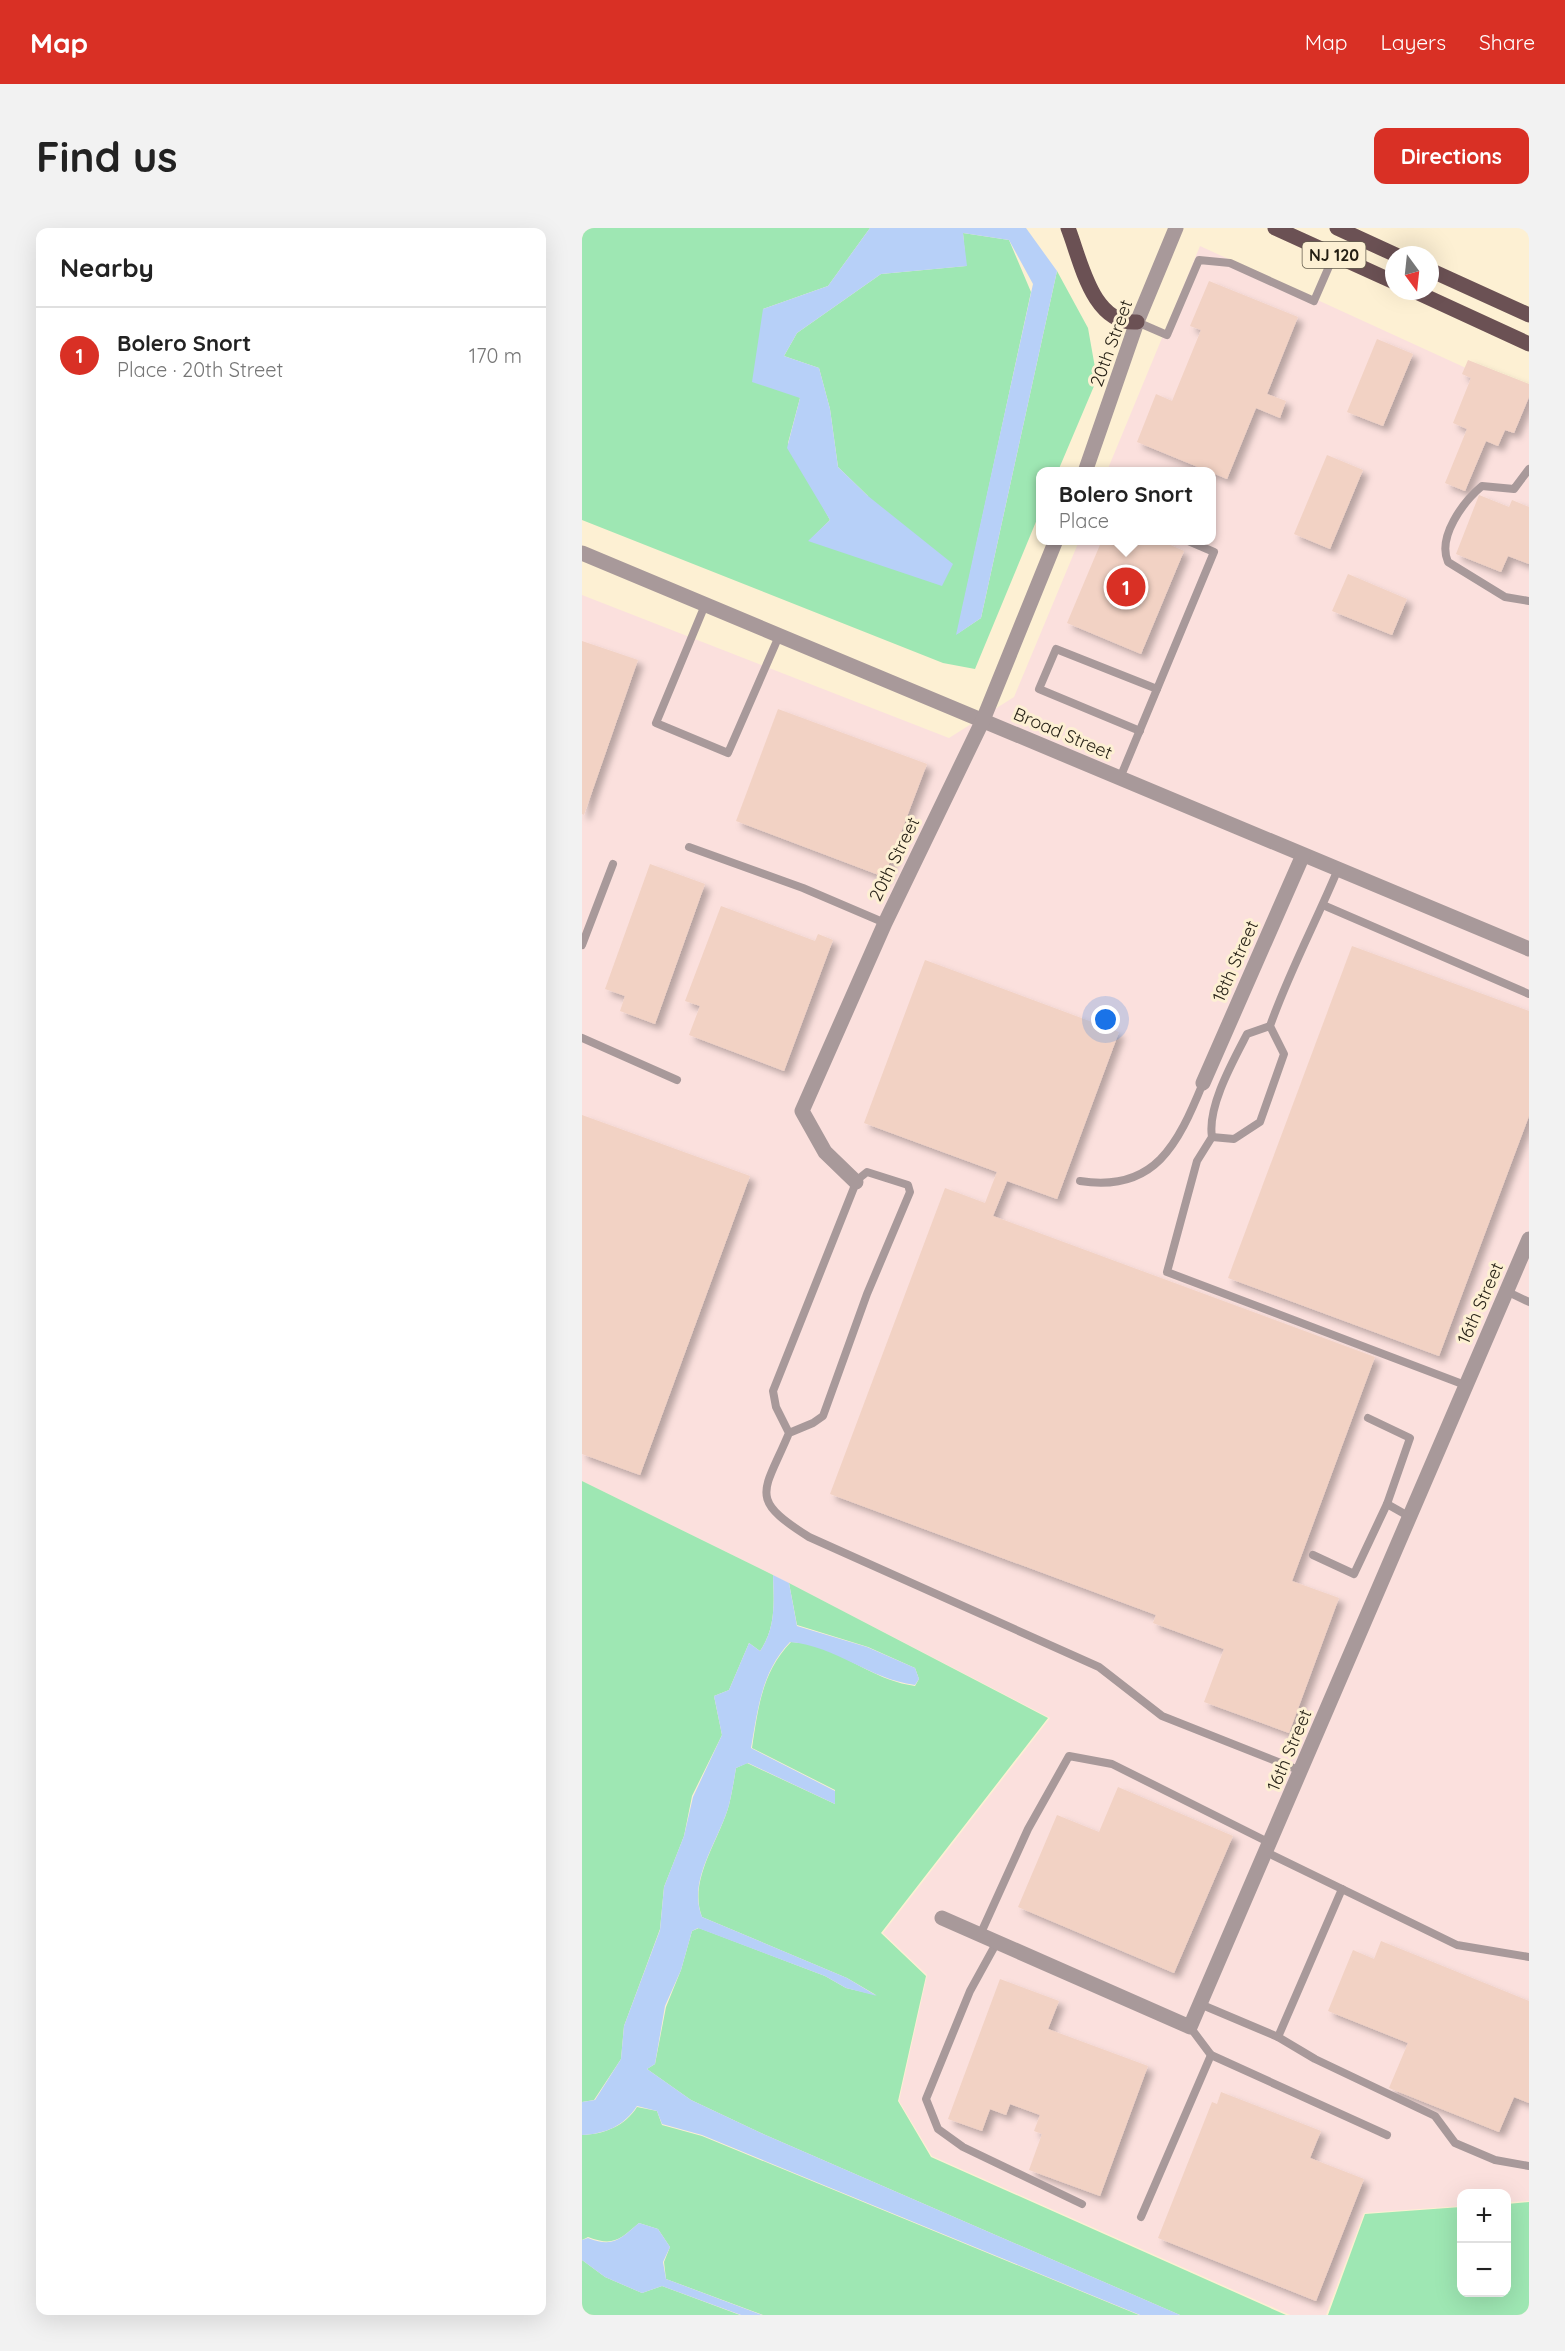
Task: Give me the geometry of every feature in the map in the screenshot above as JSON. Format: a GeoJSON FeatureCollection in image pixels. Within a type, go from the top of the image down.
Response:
{"type":"FeatureCollection","features":[{"type":"Feature","properties":{"kind":"main road"},"geometry":{"type":"LineString","coordinates":[[1068,228],[1097,300],[1119,321],[1137,322]]}},
{"type":"Feature","properties":{"kind":"main road","name":"NJ 120"},"geometry":{"type":"LineString","coordinates":[[1275,228],[1385,278]]}},
{"type":"Feature","properties":{"kind":"main road","name":"NJ 120"},"geometry":{"type":"LineString","coordinates":[[1337,228],[1385,250]]}},
{"type":"Feature","properties":{"kind":"main road"},"geometry":{"type":"LineString","coordinates":[[1439,274],[1529,315]]}},
{"type":"Feature","properties":{"kind":"main road"},"geometry":{"type":"LineString","coordinates":[[1434,300],[1529,344]]}},
{"type":"Feature","properties":{"kind":"street","name":"20th Street"},"geometry":{"type":"LineString","coordinates":[[1086,467],[1137,322],[1176,228]]}},
{"type":"Feature","properties":{"kind":"street","name":"20th Street"},"geometry":{"type":"LineString","coordinates":[[856,1182],[825,1152],[802,1112],[885,923],[983,720],[1054,545]]}},
{"type":"Feature","properties":{"kind":"street","name":"Broad Street"},"geometry":{"type":"LineString","coordinates":[[582,554],[1529,949]]}},
{"type":"Feature","properties":{"kind":"street","name":"18th Street"},"geometry":{"type":"LineString","coordinates":[[1203,1083],[1303,855]]}},
{"type":"Feature","properties":{"kind":"street","name":"16th Street"},"geometry":{"type":"LineString","coordinates":[[1190,2027],[1529,1239]]}},
{"type":"Feature","properties":{"kind":"street"},"geometry":{"type":"LineString","coordinates":[[942,1918],[1190,2027]]}},
{"type":"Feature","properties":{"kind":"lane"},"geometry":{"type":"LineString","coordinates":[[1137,322],[1167,334],[1199,260],[1230,263],[1314,301],[1334,255]]}},
{"type":"Feature","properties":{"kind":"lane"},"geometry":{"type":"LineString","coordinates":[[1529,469],[1514,489],[1482,486],[1472,494],[1464,504],[1446,540],[1444,554],[1448,562],[1505,597],[1529,602]]}},
{"type":"Feature","properties":{"kind":"lane"},"geometry":{"type":"LineString","coordinates":[[1120,778],[1214,552],[1198,545]]}},
{"type":"Feature","properties":{"kind":"lane"},"geometry":{"type":"LineString","coordinates":[[705,605],[656,723],[728,753],[779,636]]}},
{"type":"Feature","properties":{"kind":"lane"},"geometry":{"type":"LineString","coordinates":[[1140,731],[1039,689],[1056,649],[1157,689]]}},
{"type":"Feature","properties":{"kind":"lane"},"geometry":{"type":"LineString","coordinates":[[689,847],[803,888],[885,923]]}},
{"type":"Feature","properties":{"kind":"lane"},"geometry":{"type":"LineString","coordinates":[[582,945],[613,864]]}},
{"type":"Feature","properties":{"kind":"lane"},"geometry":{"type":"LineString","coordinates":[[1212,1137],[1234,1139],[1260,1122],[1284,1054],[1270,1026],[1282,991],[1338,869]]}},
{"type":"Feature","properties":{"kind":"lane"},"geometry":{"type":"LineString","coordinates":[[1323,905],[1529,994]]}},
{"type":"Feature","properties":{"kind":"lane"},"geometry":{"type":"LineString","coordinates":[[1270,1026],[1247,1034],[1210,1123],[1212,1137],[1197,1161],[1167,1272],[1465,1385]]}},
{"type":"Feature","properties":{"kind":"lane"},"geometry":{"type":"LineString","coordinates":[[582,1038],[677,1080]]}},
{"type":"Feature","properties":{"kind":"lane"},"geometry":{"type":"LineString","coordinates":[[1080,1181],[1101,1184],[1119,1182],[1133,1179],[1152,1168],[1189,1119],[1203,1083]]}},
{"type":"Feature","properties":{"kind":"lane"},"geometry":{"type":"LineString","coordinates":[[789,1433],[776,1407],[773,1391],[856,1182],[867,1172],[908,1185],[910,1192],[867,1294],[823,1416],[789,1433],[765,1492],[768,1504],[778,1518],[809,1537],[1099,1667],[1162,1716],[1301,1771]]}},
{"type":"Feature","properties":{"kind":"lane"},"geometry":{"type":"LineString","coordinates":[[1506,1292],[1529,1302]]}},
{"type":"Feature","properties":{"kind":"lane"},"geometry":{"type":"LineString","coordinates":[[1313,1555],[1354,1574],[1387,1504],[1410,1438],[1368,1418]]}},
{"type":"Feature","properties":{"kind":"lane"},"geometry":{"type":"LineString","coordinates":[[1387,1504],[1410,1517]]}},
{"type":"Feature","properties":{"kind":"lane"},"geometry":{"type":"LineString","coordinates":[[980,1935],[1028,1829],[1069,1756],[1112,1764],[1342,1889],[1457,1945],[1529,1957]]}},
{"type":"Feature","properties":{"kind":"lane"},"geometry":{"type":"LineString","coordinates":[[1278,2037],[1342,1889]]}},
{"type":"Feature","properties":{"kind":"lane"},"geometry":{"type":"LineString","coordinates":[[997,1942],[970,1991],[926,2099],[938,2129],[963,2148],[1082,2204]]}},
{"type":"Feature","properties":{"kind":"lane"},"geometry":{"type":"LineString","coordinates":[[1200,2004],[1278,2037],[1315,2059],[1434,2116],[1455,2142],[1496,2160],[1529,2166]]}},
{"type":"Feature","properties":{"kind":"lane"},"geometry":{"type":"LineString","coordinates":[[1190,2027],[1211,2055],[1387,2135]]}},
{"type":"Feature","properties":{"kind":"lane"},"geometry":{"type":"LineString","coordinates":[[1141,2217],[1211,2055]]}},
{"type":"Feature","properties":{"kind":"shaded area"},"geometry":{"type":"Polygon","coordinates":[[[1200,246],[1529,397],[1529,2201],[1511,2202],[1511,2189],[1457,2189],[1457,2206],[1364,2213],[1326,2315],[1290,2315],[932,2156],[899,2101],[927,1975],[883,1933],[1050,1718],[773,1575],[582,1481],[582,595],[949,738],[1014,697],[1077,545],[1216,545],[1216,467],[1109,467],[1200,246]]]}},
{"type":"Feature","properties":{"kind":"green space"},"geometry":{"type":"Polygon","coordinates":[[[582,228],[870,228],[828,286],[763,309],[800,398],[788,443],[830,520],[809,541],[868,496],[838,467],[830,409],[819,368],[784,356],[797,333],[881,274],[966,266],[963,233],[1009,240],[1031,292],[957,634],[981,618],[1057,271],[1088,328],[1097,379],[1060,467],[1036,467],[1036,522],[975,669],[943,663],[582,520],[582,228]]]}},
{"type":"Feature","properties":{"kind":"green space"},"geometry":{"type":"Polygon","coordinates":[[[582,1481],[773,1575],[774,1595],[769,1633],[760,1651],[749,1643],[729,1690],[714,1696],[722,1735],[692,1796],[684,1836],[664,1887],[660,1929],[624,2026],[621,2059],[594,2100],[582,2102],[582,1481]]]}},
{"type":"Feature","properties":{"kind":"green space"},"geometry":{"type":"Polygon","coordinates":[[[789,1583],[1048,1718],[881,1933],[926,1976],[898,2101],[931,2157],[1286,2315],[1180,2315],[761,2133],[691,2100],[647,2069],[655,2064],[666,2007],[681,1970],[692,1931],[699,1928],[825,1976],[846,1988],[876,1995],[847,1978],[702,1917],[699,1903],[702,1875],[729,1805],[736,1768],[747,1763],[835,1804],[835,1790],[752,1748],[759,1705],[767,1678],[791,1642],[819,1646],[877,1675],[902,1683],[915,1686],[919,1679],[915,1668],[868,1647],[797,1625],[789,1583]]]}},
{"type":"Feature","properties":{"kind":"green space"},"geometry":{"type":"Polygon","coordinates":[[[637,2107],[657,2111],[662,2125],[702,2136],[1139,2315],[763,2315],[666,2279],[664,2262],[670,2247],[658,2229],[639,2223],[616,2240],[604,2241],[588,2237],[582,2240],[582,2135],[614,2128],[627,2119],[637,2107]]]}},
{"type":"Feature","properties":{"kind":"green space"},"geometry":{"type":"Polygon","coordinates":[[[1529,2202],[1529,2315],[1328,2315],[1365,2214],[1457,2207],[1457,2297],[1511,2297],[1511,2204],[1529,2202]]]}},
{"type":"Feature","properties":{"kind":"green space"},"geometry":{"type":"Polygon","coordinates":[[[582,2260],[605,2277],[642,2293],[662,2286],[740,2315],[582,2315],[582,2260]]]}},
{"type":"Feature","properties":{"kind":"water"},"geometry":{"type":"Polygon","coordinates":[[[870,228],[1026,228],[1057,271],[981,618],[956,635],[1033,284],[1009,240],[963,233],[967,266],[881,274],[797,333],[784,356],[819,368],[830,409],[838,467],[868,496],[953,564],[942,586],[808,541],[830,520],[787,448],[800,398],[752,382],[763,309],[828,286],[870,228]]]}},
{"type":"Feature","properties":{"kind":"water"},"geometry":{"type":"Polygon","coordinates":[[[773,1575],[789,1583],[797,1626],[867,1647],[915,1668],[919,1679],[915,1685],[898,1682],[822,1650],[790,1642],[773,1665],[767,1678],[751,1748],[835,1791],[835,1804],[748,1763],[736,1768],[729,1805],[701,1875],[698,1903],[702,1917],[847,1978],[877,1996],[846,1988],[825,1976],[698,1928],[692,1931],[681,1970],[665,2006],[655,2064],[647,2069],[691,2100],[761,2133],[1180,2315],[1140,2315],[702,2135],[662,2124],[657,2111],[637,2106],[626,2119],[613,2128],[582,2135],[582,2102],[595,2100],[621,2059],[624,2026],[660,1930],[664,1887],[684,1836],[693,1797],[722,1735],[714,1696],[729,1690],[749,1643],[760,1651],[765,1642],[773,1614],[773,1575]]]}},
{"type":"Feature","properties":{"kind":"water"},"geometry":{"type":"Polygon","coordinates":[[[639,2223],[658,2229],[670,2247],[663,2262],[666,2279],[762,2315],[741,2315],[662,2286],[642,2293],[605,2277],[582,2260],[582,2240],[588,2238],[611,2242],[627,2234],[639,2223]]]}},
{"type":"Feature","properties":{"kind":"building"},"geometry":{"type":"Polygon","coordinates":[[[1209,281],[1298,317],[1267,394],[1286,401],[1280,418],[1256,408],[1227,479],[1216,474],[1216,467],[1198,467],[1137,442],[1156,394],[1172,401],[1201,330],[1190,326],[1209,281]]]}},
{"type":"Feature","properties":{"kind":"building"},"geometry":{"type":"Polygon","coordinates":[[[1377,339],[1413,354],[1383,426],[1347,412],[1377,339]]]}},
{"type":"Feature","properties":{"kind":"building"},"geometry":{"type":"Polygon","coordinates":[[[1468,360],[1529,384],[1529,397],[1514,433],[1505,430],[1498,446],[1486,441],[1465,491],[1445,483],[1467,429],[1453,423],[1471,378],[1462,374],[1468,360]]]}},
{"type":"Feature","properties":{"kind":"building"},"geometry":{"type":"Polygon","coordinates":[[[1327,455],[1363,470],[1330,549],[1294,534],[1327,455]]]}},
{"type":"Feature","properties":{"kind":"building"},"geometry":{"type":"Polygon","coordinates":[[[1479,495],[1509,507],[1512,500],[1529,507],[1529,564],[1508,556],[1501,572],[1456,554],[1479,495]]]}},
{"type":"Feature","properties":{"kind":"building"},"geometry":{"type":"Polygon","coordinates":[[[1100,545],[1170,545],[1184,551],[1141,654],[1067,623],[1100,545]]]}},
{"type":"Feature","properties":{"kind":"building"},"geometry":{"type":"Polygon","coordinates":[[[1348,574],[1407,599],[1392,635],[1332,611],[1348,574]]]}},
{"type":"Feature","properties":{"kind":"building"},"geometry":{"type":"Polygon","coordinates":[[[582,641],[638,660],[584,815],[582,814],[582,641]]]}},
{"type":"Feature","properties":{"kind":"building"},"geometry":{"type":"Polygon","coordinates":[[[778,709],[927,764],[884,877],[736,821],[778,709]]]}},
{"type":"Feature","properties":{"kind":"building"},"geometry":{"type":"Polygon","coordinates":[[[650,864],[705,884],[655,1024],[620,1011],[625,996],[605,989],[650,864]]]}},
{"type":"Feature","properties":{"kind":"building"},"geometry":{"type":"Polygon","coordinates":[[[721,906],[815,941],[818,934],[833,940],[784,1071],[689,1035],[700,1006],[685,1001],[721,906]]]}},
{"type":"Feature","properties":{"kind":"building"},"geometry":{"type":"Polygon","coordinates":[[[1352,946],[1529,1011],[1529,1116],[1439,1356],[1228,1278],[1352,946]]]}},
{"type":"Feature","properties":{"kind":"building"},"geometry":{"type":"Polygon","coordinates":[[[925,960],[1119,1032],[1057,1199],[1007,1181],[993,1216],[1375,1357],[1292,1581],[1339,1598],[1289,1733],[1204,1702],[1224,1649],[1153,1623],[1156,1615],[830,1494],[945,1188],[985,1203],[997,1172],[864,1123],[925,960]]]}},
{"type":"Feature","properties":{"kind":"building"},"geometry":{"type":"Polygon","coordinates":[[[582,1115],[750,1176],[640,1475],[582,1454],[582,1115]]]}},
{"type":"Feature","properties":{"kind":"building"},"geometry":{"type":"Polygon","coordinates":[[[1118,1787],[1233,1836],[1174,1973],[1018,1907],[1057,1815],[1099,1832],[1118,1787]]]}},
{"type":"Feature","properties":{"kind":"building"},"geometry":{"type":"Polygon","coordinates":[[[1381,1941],[1529,2001],[1529,2103],[1514,2097],[1499,2132],[1389,2088],[1408,2043],[1328,2011],[1353,1950],[1374,1959],[1381,1941]]]}},
{"type":"Feature","properties":{"kind":"building"},"geometry":{"type":"Polygon","coordinates":[[[1000,1979],[1059,2001],[1048,2029],[1148,2066],[1100,2196],[1029,2170],[1042,2134],[1034,2131],[1040,2115],[1010,2104],[1006,2115],[990,2109],[982,2131],[948,2119],[1000,1979]]]}},
{"type":"Feature","properties":{"kind":"building"},"geometry":{"type":"Polygon","coordinates":[[[1221,2092],[1321,2131],[1310,2158],[1364,2179],[1316,2301],[1158,2238],[1212,2102],[1217,2104],[1221,2092]]]}},
{"type":"Feature","properties":{"kind":"place","name":"Bolero Snort"},"geometry":{"type":"Point","coordinates":[1126,587]}}]}
